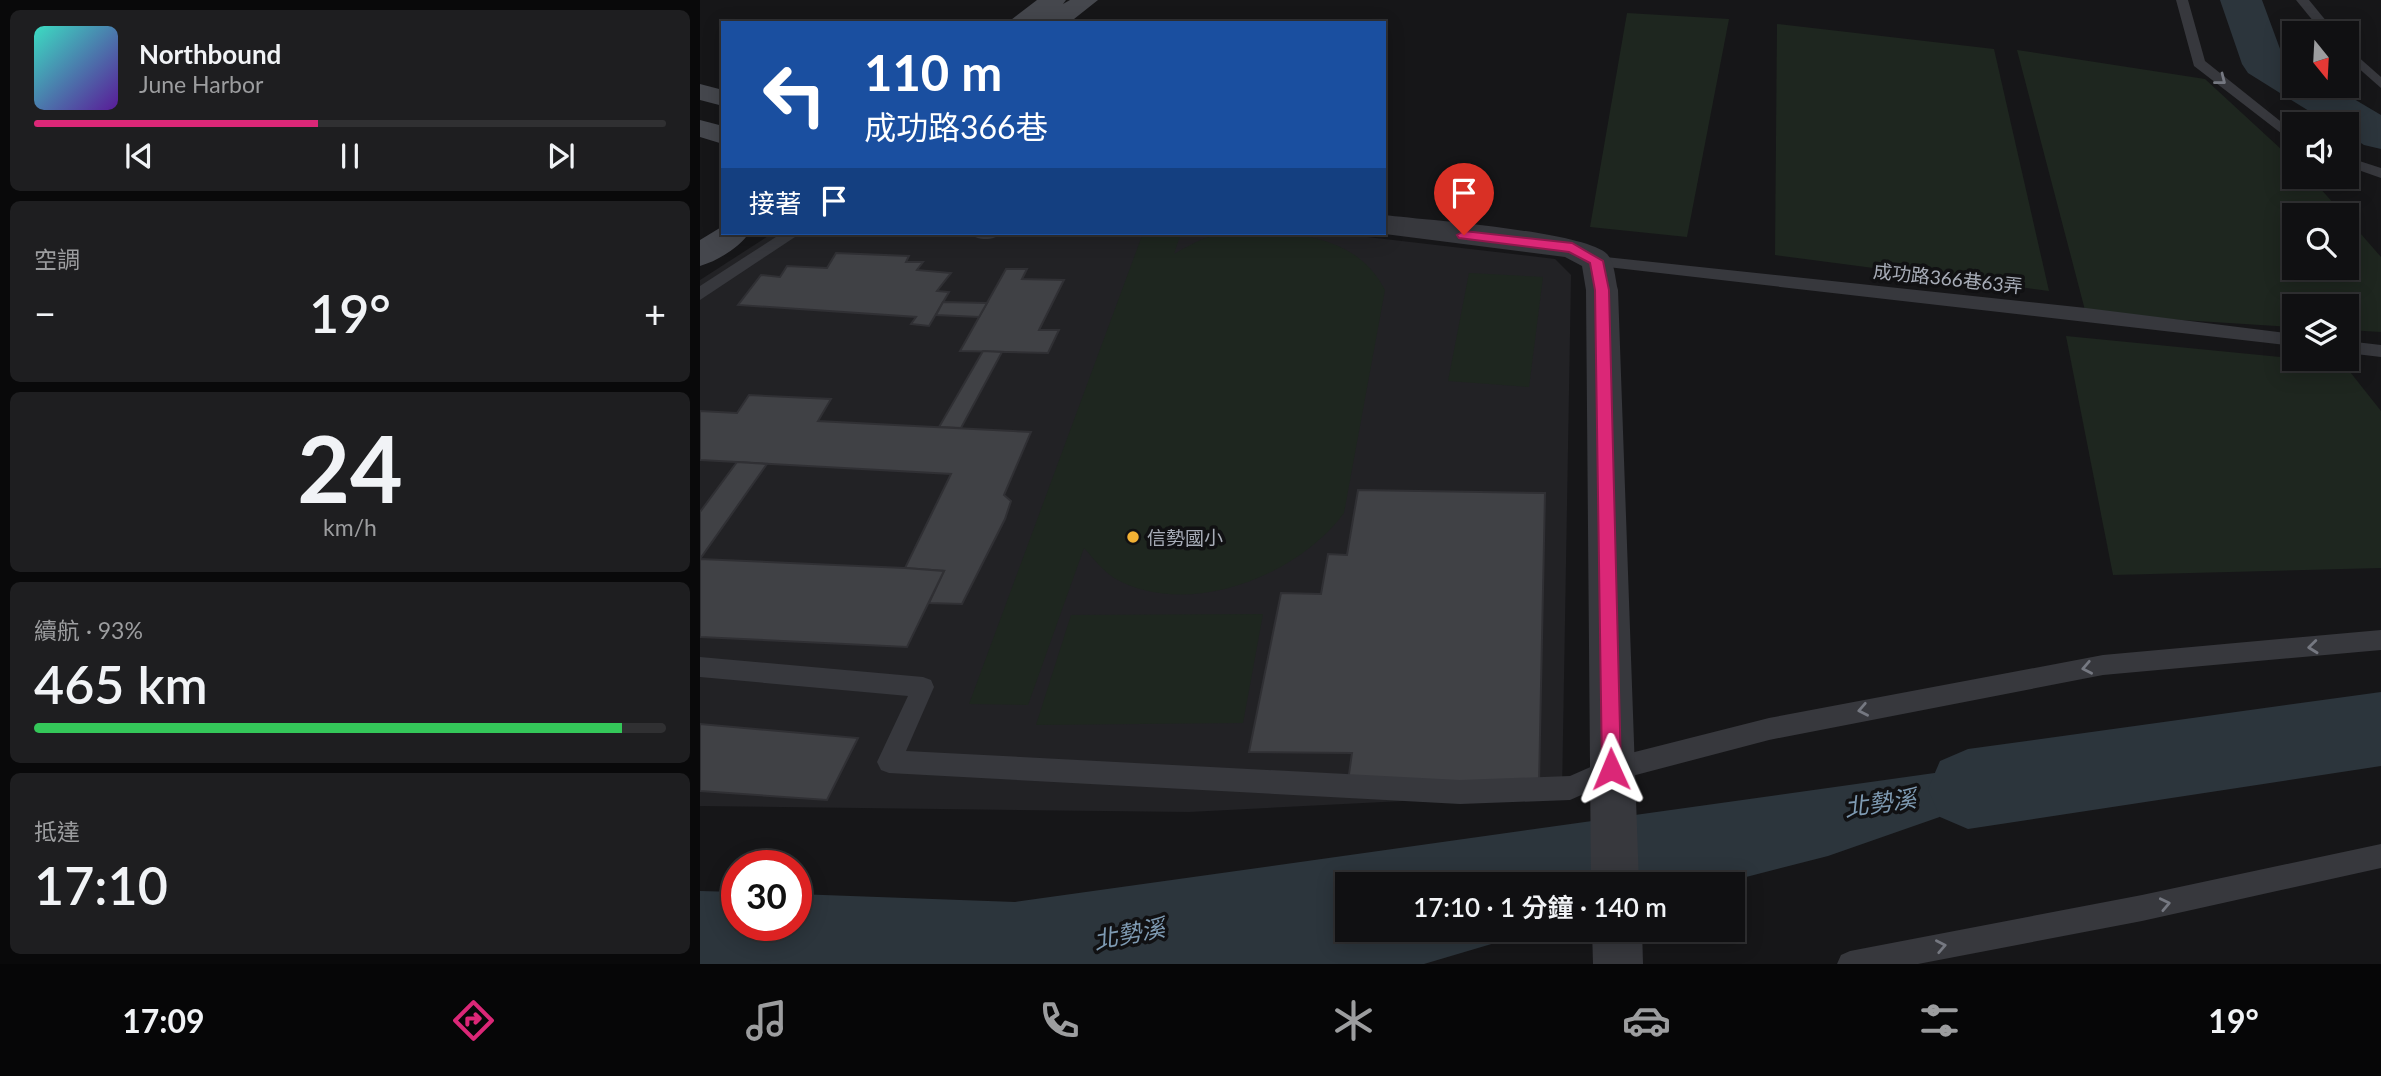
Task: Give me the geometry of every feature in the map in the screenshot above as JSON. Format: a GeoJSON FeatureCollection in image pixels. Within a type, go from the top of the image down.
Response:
{"type":"FeatureCollection","features":[{"type":"Feature","properties":{"kind":"street"},"geometry":{"type":"LineString","coordinates":[[1022,21],[1054,0]]}},
{"type":"Feature","properties":{"kind":"street"},"geometry":{"type":"LineString","coordinates":[[1055,21],[1086,0]]}},
{"type":"Feature","properties":{"kind":"street"},"geometry":{"type":"LineString","coordinates":[[700,92],[721,97]]}},
{"type":"Feature","properties":{"kind":"street"},"geometry":{"type":"LineString","coordinates":[[700,128],[721,135]]}},
{"type":"Feature","properties":{"kind":"street"},"geometry":{"type":"LineString","coordinates":[[700,224],[721,210]]}},
{"type":"Feature","properties":{"kind":"street"},"geometry":{"type":"LineString","coordinates":[[1386,225],[1572,248],[1596,261],[1602,290],[1615,872]]}},
{"type":"Feature","properties":{"kind":"street"},"geometry":{"type":"LineString","coordinates":[[700,255],[730,235]]}},
{"type":"Feature","properties":{"kind":"street"},"geometry":{"type":"LineString","coordinates":[[1617,942],[1618,964]]}},
{"type":"Feature","properties":{"kind":"lane"},"geometry":{"type":"LineString","coordinates":[[2182,0],[2199,63],[2282,129]]}},
{"type":"Feature","properties":{"kind":"lane"},"geometry":{"type":"LineString","coordinates":[[2302,0],[2320,21]]}},
{"type":"Feature","properties":{"kind":"lane"},"geometry":{"type":"LineString","coordinates":[[2359,63],[2381,84]]}},
{"type":"Feature","properties":{"kind":"lane"},"geometry":{"type":"LineString","coordinates":[[2359,165],[2381,173]]}},
{"type":"Feature","properties":{"kind":"lane"},"geometry":{"type":"LineString","coordinates":[[700,293],[790,235]]}},
{"type":"Feature","properties":{"kind":"lane","name":"成功路366巷63弄"},"geometry":{"type":"LineString","coordinates":[[1596,261],[2086,314],[2282,338]]}},
{"type":"Feature","properties":{"kind":"lane"},"geometry":{"type":"LineString","coordinates":[[2359,348],[2381,351]]}},
{"type":"Feature","properties":{"kind":"lane"},"geometry":{"type":"LineString","coordinates":[[700,667],[923,687],[889,762],[1460,792],[1570,788],[1611,769],[1769,729],[2103,665],[2381,640]]}},
{"type":"Feature","properties":{"kind":"lane"},"geometry":{"type":"LineString","coordinates":[[1850,964],[2142,908],[2381,856]]}},
{"type":"Feature","properties":{"kind":"shaded area"},"geometry":{"type":"Polygon","coordinates":[[[1627,13],[1729,19],[1687,237],[1590,227],[1627,13]]]}},
{"type":"Feature","properties":{"kind":"shaded area"},"geometry":{"type":"Polygon","coordinates":[[[1777,24],[1994,49],[2049,291],[1775,255],[1777,24]]]}},
{"type":"Feature","properties":{"kind":"shaded area"},"geometry":{"type":"Polygon","coordinates":[[[2017,50],[2205,79],[2282,150],[2282,189],[2321,189],[2333,203],[2282,203],[2282,280],[2359,280],[2359,232],[2381,257],[2381,332],[2359,331],[2359,294],[2282,294],[2282,326],[2086,314],[2017,50]]]}},
{"type":"Feature","properties":{"kind":"shaded area","name":"信勢國小"},"geometry":{"type":"Polygon","coordinates":[[[770,235],[1350,235],[1555,259],[1571,275],[1562,793],[1189,812],[700,806],[700,280],[770,235]]]}},
{"type":"Feature","properties":{"kind":"shaded area"},"geometry":{"type":"Polygon","coordinates":[[[1142,235],[1180,235],[1174,254],[1203,239],[1218,235],[1294,235],[1330,243],[1361,260],[1385,290],[1344,513],[1324,536],[1299,556],[1270,572],[1239,585],[1207,593],[1174,594],[1143,590],[1114,578],[1084,548],[1028,705],[969,704],[1142,235]]]}},
{"type":"Feature","properties":{"kind":"shaded area"},"geometry":{"type":"Polygon","coordinates":[[[1469,273],[1543,277],[1529,387],[1448,381],[1469,273]]]}},
{"type":"Feature","properties":{"kind":"shaded area"},"geometry":{"type":"Polygon","coordinates":[[[2066,336],[2282,357],[2282,371],[2349,371],[2381,411],[2381,568],[2113,575],[2066,336]]]}},
{"type":"Feature","properties":{"kind":"shaded area"},"geometry":{"type":"Polygon","coordinates":[[[1263,614],[1243,723],[1036,725],[1071,615],[1263,614]]]}},
{"type":"Feature","properties":{"kind":"water"},"geometry":{"type":"Polygon","coordinates":[[[1963,769],[2057,776],[1828,856],[1745,877],[1745,872],[1335,872],[1335,942],[1498,942],[1424,964],[700,964],[700,891],[721,892],[721,941],[812,941],[812,895],[1015,902],[1963,769]]]}},
{"type":"Feature","properties":{"kind":"building"},"geometry":{"type":"Polygon","coordinates":[[[836,253],[909,256],[906,262],[923,262],[917,270],[951,273],[937,291],[949,292],[929,326],[911,324],[916,317],[738,305],[761,275],[780,277],[787,266],[827,268],[836,253]]]}},
{"type":"Feature","properties":{"kind":"building"},"geometry":{"type":"Polygon","coordinates":[[[1006,269],[1027,269],[1022,279],[1064,280],[1039,330],[1059,330],[1048,353],[960,351],[1006,269]]]}},
{"type":"Feature","properties":{"kind":"building"},"geometry":{"type":"Polygon","coordinates":[[[943,302],[987,303],[979,317],[936,315],[943,302]]]}},
{"type":"Feature","properties":{"kind":"building"},"geometry":{"type":"Polygon","coordinates":[[[983,351],[1002,352],[961,428],[939,427],[983,351]]]}},
{"type":"Feature","properties":{"kind":"building"},"geometry":{"type":"Polygon","coordinates":[[[749,395],[831,399],[818,421],[1031,432],[1004,495],[1011,501],[1005,519],[962,604],[929,603],[944,571],[905,568],[951,474],[700,460],[700,411],[737,413],[749,395]]]}},
{"type":"Feature","properties":{"kind":"building"},"geometry":{"type":"Polygon","coordinates":[[[737,462],[767,464],[700,559],[700,512],[737,462]]]}},
{"type":"Feature","properties":{"kind":"building"},"geometry":{"type":"Polygon","coordinates":[[[1358,490],[1545,493],[1539,784],[1348,781],[1352,753],[1249,752],[1281,593],[1321,594],[1328,554],[1347,555],[1358,490]]]}},
{"type":"Feature","properties":{"kind":"building"},"geometry":{"type":"Polygon","coordinates":[[[700,559],[944,571],[907,647],[700,637],[700,559]]]}},
{"type":"Feature","properties":{"kind":"building"},"geometry":{"type":"Polygon","coordinates":[[[700,724],[858,738],[827,800],[700,791],[700,724]]]}},
{"type":"Feature","properties":{"kind":"waterway","name":"北勢溪"},"geometry":{"type":"LineString","coordinates":[[2241,0],[2264,64],[2282,75]]}},
{"type":"Feature","properties":{"kind":"waterway","name":"北勢溪"},"geometry":{"type":"LineString","coordinates":[[2320,98],[2381,135]]}},
{"type":"Feature","properties":{"kind":"waterway","name":"北勢溪"},"geometry":{"type":"LineString","coordinates":[[1968,789],[2381,729]]}},
{"type":"Feature","properties":{"kind":"place","name":"信勢國小"},"geometry":{"type":"Point","coordinates":[1133,537]}},
{"type":"Feature","properties":{"kind":"route"},"geometry":{"type":"LineString","coordinates":[[1464,235],[1572,248],[1596,261],[1602,290],[1611,769]]}}]}
